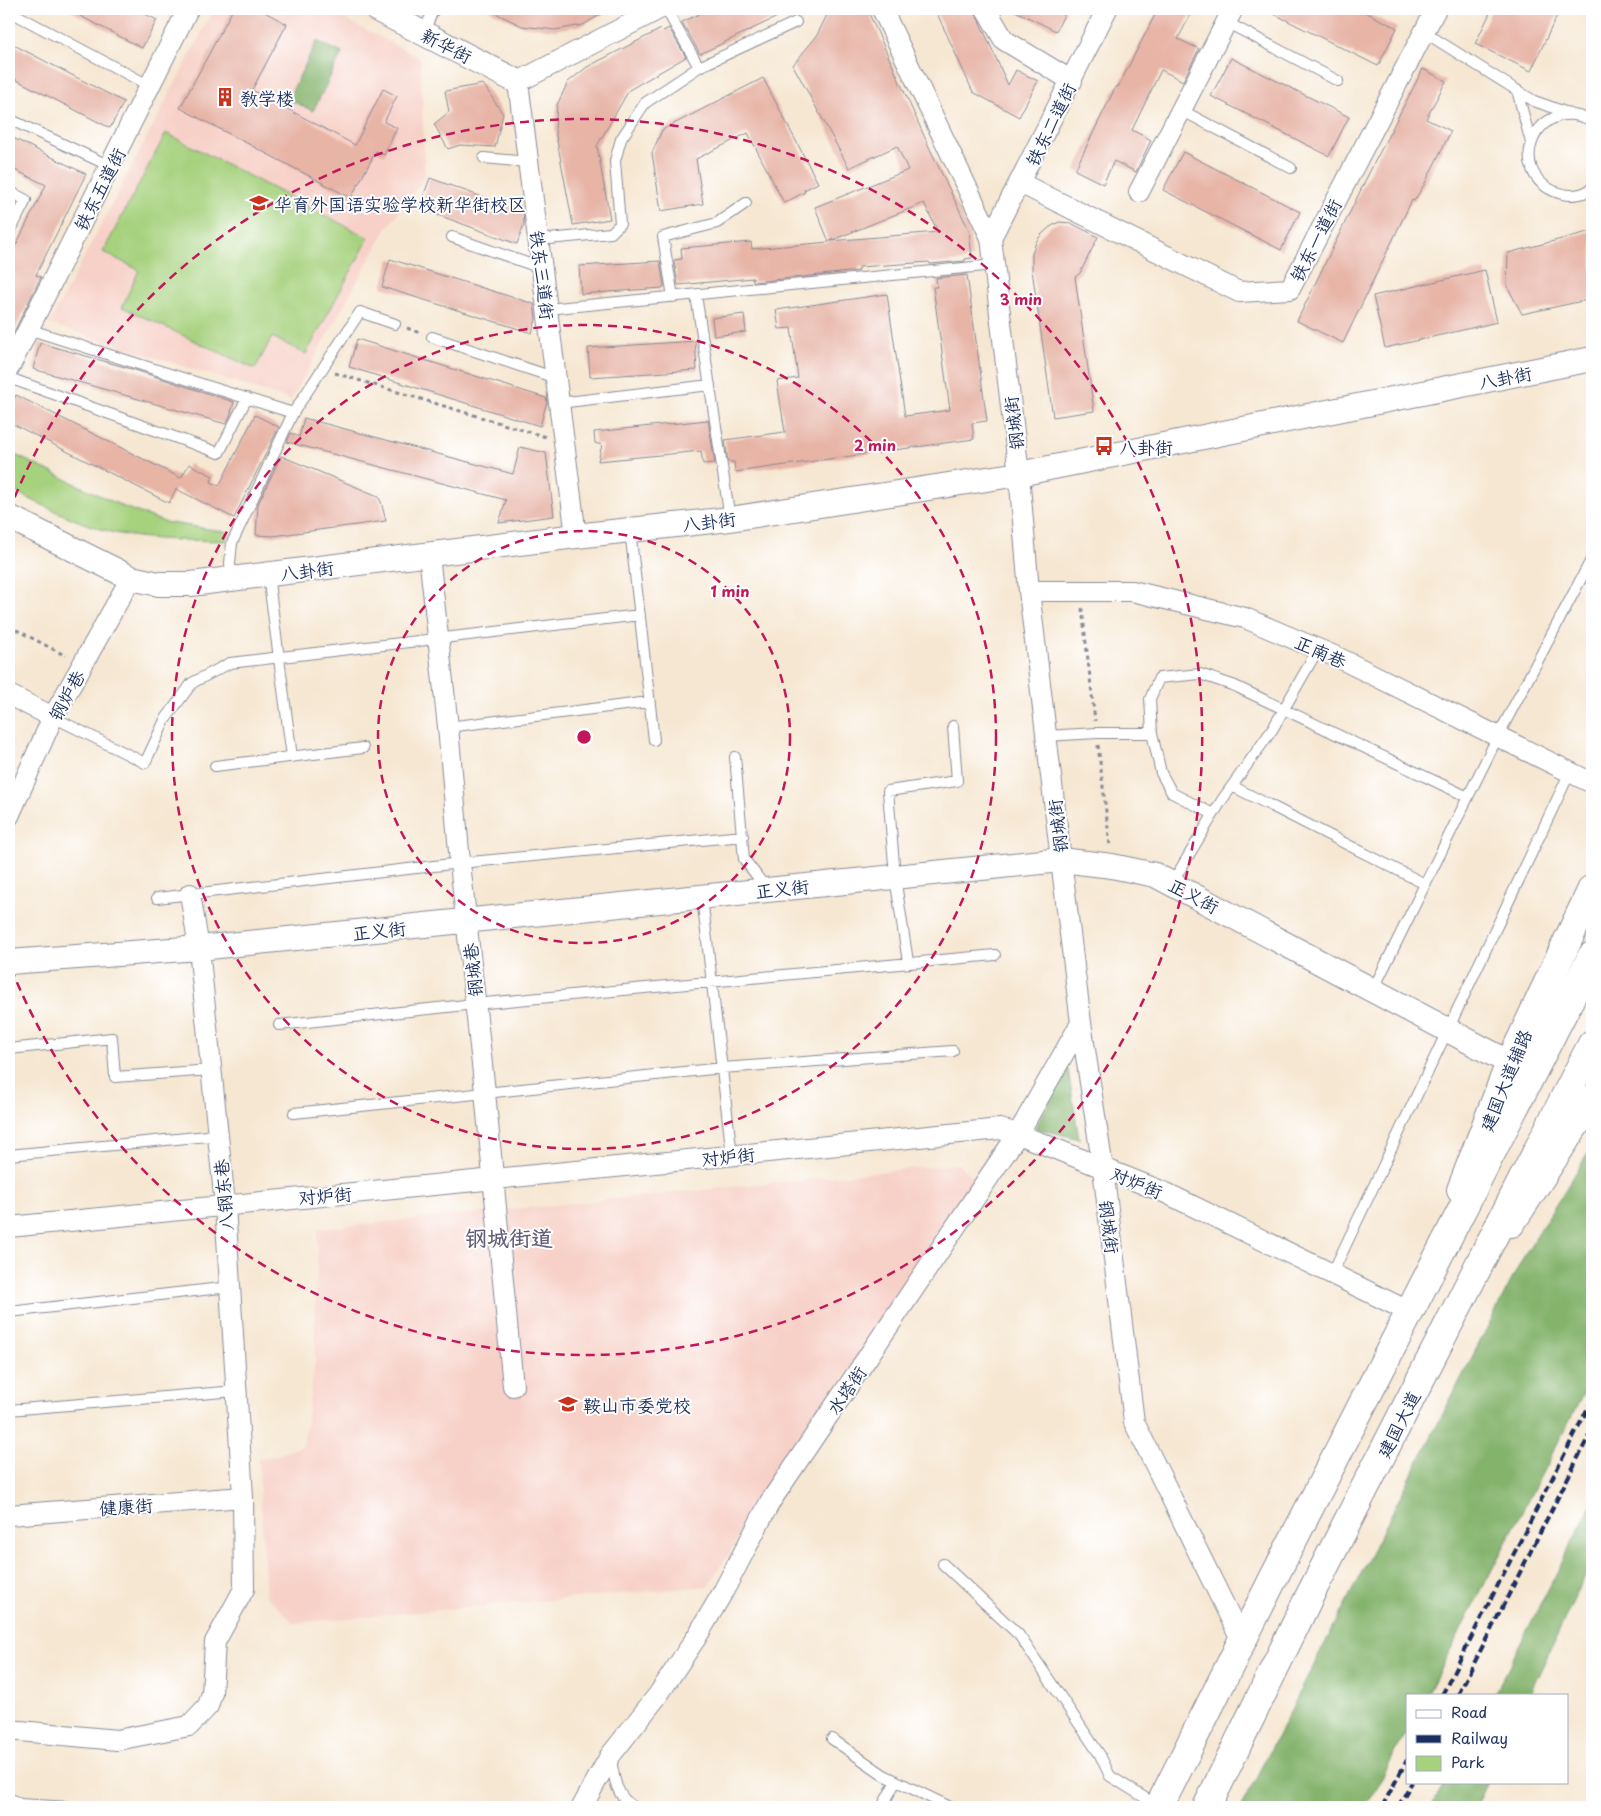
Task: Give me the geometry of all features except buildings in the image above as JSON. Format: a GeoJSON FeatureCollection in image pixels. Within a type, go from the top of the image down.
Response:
{"type":"FeatureCollection","features":[{"type":"Feature","properties":{"kind":"main road","name":"建国大道辅路"},"geometry":{"type":"LineString","coordinates":[[1429,1275],[1510,1063],[1592,889]]}},
{"type":"Feature","properties":{"kind":"main road"},"geometry":{"type":"LineString","coordinates":[[1159,1807],[1592,956]]}},
{"type":"Feature","properties":{"kind":"main road","name":"建国大道"},"geometry":{"type":"LineString","coordinates":[[1207,1807],[1310,1595],[1592,1044]]}},
{"type":"Feature","properties":{"kind":"main road"},"geometry":{"type":"LineString","coordinates":[[1460,1302],[1592,1098]]}},
{"type":"Feature","properties":{"kind":"street","name":"铁东五道街"},"geometry":{"type":"LineString","coordinates":[[10,366],[188,9]]}},
{"type":"Feature","properties":{"kind":"street","name":"新华街"},"geometry":{"type":"LineString","coordinates":[[376,9],[518,82]]}},
{"type":"Feature","properties":{"kind":"street"},"geometry":{"type":"LineString","coordinates":[[518,82],[659,9]]}},
{"type":"Feature","properties":{"kind":"street","name":"钢城街"},"geometry":{"type":"LineString","coordinates":[[882,9],[991,238],[1019,474],[1029,591],[1046,736],[1081,1023],[1103,1169],[1134,1422],[1242,1641]]}},
{"type":"Feature","properties":{"kind":"street"},"geometry":{"type":"LineString","coordinates":[[986,9],[1004,40],[1072,80]]}},
{"type":"Feature","properties":{"kind":"street","name":"铁东二道街"},"geometry":{"type":"LineString","coordinates":[[991,238],[1107,9]]}},
{"type":"Feature","properties":{"kind":"street","name":"铁东一道街"},"geometry":{"type":"LineString","coordinates":[[1020,183],[1239,292],[1290,289],[1436,9]]}},
{"type":"Feature","properties":{"kind":"street"},"geometry":{"type":"LineString","coordinates":[[1139,192],[1229,15]]}},
{"type":"Feature","properties":{"kind":"street","name":"铁东三道街"},"geometry":{"type":"LineString","coordinates":[[518,82],[576,536]]}},
{"type":"Feature","properties":{"kind":"street","name":"八卦街"},"geometry":{"type":"LineString","coordinates":[[9,517],[131,578],[159,584],[191,584],[576,536],[730,519],[1019,474],[1592,359]]}},
{"type":"Feature","properties":{"kind":"street","name":"钢城巷"},"geometry":{"type":"LineString","coordinates":[[429,555],[485,1092],[513,1386]]}},
{"type":"Feature","properties":{"kind":"street","name":"钢炉巷"},"geometry":{"type":"LineString","coordinates":[[11,805],[53,717],[131,578]]}},
{"type":"Feature","properties":{"kind":"street","name":"正南巷"},"geometry":{"type":"LineString","coordinates":[[1029,591],[1132,591],[1245,618],[1339,658],[1592,783]]}},
{"type":"Feature","properties":{"kind":"street"},"geometry":{"type":"LineString","coordinates":[[9,695],[53,717]]}},
{"type":"Feature","properties":{"kind":"street","name":"正义街"},"geometry":{"type":"LineString","coordinates":[[9,962],[199,948],[1061,860],[1112,866],[1156,875],[1510,1063]]}},
{"type":"Feature","properties":{"kind":"street","name":"八钢东巷"},"geometry":{"type":"LineString","coordinates":[[9,1730],[117,1740],[189,1726],[208,1706],[212,1693],[215,1642],[244,1590],[243,1498],[225,1205],[199,948],[190,894]]}},
{"type":"Feature","properties":{"kind":"street","name":"水塔街"},"geometry":{"type":"LineString","coordinates":[[582,1807],[610,1756],[658,1695],[723,1592],[770,1502],[1018,1134],[1081,1023]]}},
{"type":"Feature","properties":{"kind":"street","name":"对炉街"},"geometry":{"type":"LineString","coordinates":[[9,1226],[1000,1129],[1018,1134],[1166,1193],[1410,1312]]}},
{"type":"Feature","properties":{"kind":"street","name":"健康街"},"geometry":{"type":"LineString","coordinates":[[9,1516],[243,1498]]}},
{"type":"Feature","properties":{"kind":"lane"},"geometry":{"type":"LineString","coordinates":[[423,33],[434,9]]}},
{"type":"Feature","properties":{"kind":"lane"},"geometry":{"type":"LineString","coordinates":[[666,9],[699,67]]}},
{"type":"Feature","properties":{"kind":"lane"},"geometry":{"type":"LineString","coordinates":[[9,11],[150,86]]}},
{"type":"Feature","properties":{"kind":"lane"},"geometry":{"type":"LineString","coordinates":[[1229,15],[1338,81]]}},
{"type":"Feature","properties":{"kind":"lane"},"geometry":{"type":"LineString","coordinates":[[538,240],[611,233],[620,224],[615,161],[621,139],[645,103],[699,67],[796,22]]}},
{"type":"Feature","properties":{"kind":"lane"},"geometry":{"type":"LineString","coordinates":[[1424,32],[1534,101],[1570,114],[1583,116],[1592,121]]}},
{"type":"Feature","properties":{"kind":"lane"},"geometry":{"type":"LineString","coordinates":[[1517,90],[1531,143]]}},
{"type":"Feature","properties":{"kind":"lane"},"geometry":{"type":"LineString","coordinates":[[1181,110],[1291,168]]}},
{"type":"Feature","properties":{"kind":"lane"},"geometry":{"type":"LineString","coordinates":[[1570,114],[1557,116],[1546,122],[1537,131],[1531,143],[1529,156],[1532,169],[1539,181],[1549,190],[1562,194],[1576,195],[1592,188]]}},
{"type":"Feature","properties":{"kind":"lane"},"geometry":{"type":"LineString","coordinates":[[9,118],[110,166]]}},
{"type":"Feature","properties":{"kind":"lane"},"geometry":{"type":"LineString","coordinates":[[484,158],[528,162]]}},
{"type":"Feature","properties":{"kind":"lane"},"geometry":{"type":"LineString","coordinates":[[9,191],[26,200],[9,234]]}},
{"type":"Feature","properties":{"kind":"lane"},"geometry":{"type":"LineString","coordinates":[[672,297],[663,237],[717,223],[746,203]]}},
{"type":"Feature","properties":{"kind":"lane"},"geometry":{"type":"LineString","coordinates":[[452,237],[541,268]]}},
{"type":"Feature","properties":{"kind":"lane"},"geometry":{"type":"LineString","coordinates":[[547,309],[994,265]]}},
{"type":"Feature","properties":{"kind":"lane"},"geometry":{"type":"LineString","coordinates":[[696,294],[730,519]]}},
{"type":"Feature","properties":{"kind":"lane"},"geometry":{"type":"LineString","coordinates":[[231,579],[232,542],[293,413],[360,312],[395,324]]}},
{"type":"Feature","properties":{"kind":"lane"},"geometry":{"type":"LineString","coordinates":[[28,329],[293,413]]}},
{"type":"Feature","properties":{"kind":"lane"},"geometry":{"type":"LineString","coordinates":[[432,337],[556,378]]}},
{"type":"Feature","properties":{"kind":"lane"},"geometry":{"type":"LineString","coordinates":[[10,366],[219,453],[247,398]]}},
{"type":"Feature","properties":{"kind":"lane"},"geometry":{"type":"LineString","coordinates":[[559,403],[710,385]]}},
{"type":"Feature","properties":{"kind":"lane"},"geometry":{"type":"LineString","coordinates":[[630,530],[654,740]]}},
{"type":"Feature","properties":{"kind":"lane"},"geometry":{"type":"LineString","coordinates":[[1372,990],[1498,736],[1592,558]]}},
{"type":"Feature","properties":{"kind":"lane"},"geometry":{"type":"LineString","coordinates":[[268,575],[292,757]]}},
{"type":"Feature","properties":{"kind":"lane"},"geometry":{"type":"LineString","coordinates":[[53,717],[145,763],[165,720],[192,683],[230,663],[640,615]]}},
{"type":"Feature","properties":{"kind":"lane"},"geometry":{"type":"LineString","coordinates":[[1172,883],[1213,814],[1272,730],[1318,649]]}},
{"type":"Feature","properties":{"kind":"lane"},"geometry":{"type":"LineString","coordinates":[[1213,814],[1172,793],[1161,773],[1152,733],[1150,699],[1159,678],[1173,675],[1200,674],[1235,686],[1468,797]]}},
{"type":"Feature","properties":{"kind":"lane"},"geometry":{"type":"LineString","coordinates":[[448,727],[649,702]]}},
{"type":"Feature","properties":{"kind":"lane"},"geometry":{"type":"LineString","coordinates":[[908,962],[895,877],[888,790],[957,781],[953,726]]}},
{"type":"Feature","properties":{"kind":"lane"},"geometry":{"type":"LineString","coordinates":[[1046,736],[1097,733],[1152,733]]}},
{"type":"Feature","properties":{"kind":"lane"},"geometry":{"type":"LineString","coordinates":[[215,766],[363,748]]}},
{"type":"Feature","properties":{"kind":"lane"},"geometry":{"type":"LineString","coordinates":[[736,757],[744,859],[767,889]]}},
{"type":"Feature","properties":{"kind":"lane"},"geometry":{"type":"LineString","coordinates":[[1332,1274],[1570,772]]}},
{"type":"Feature","properties":{"kind":"lane"},"geometry":{"type":"LineString","coordinates":[[1232,786],[1425,884]]}},
{"type":"Feature","properties":{"kind":"lane"},"geometry":{"type":"LineString","coordinates":[[157,898],[460,863],[743,836]]}},
{"type":"Feature","properties":{"kind":"lane"},"geometry":{"type":"LineString","coordinates":[[702,897],[732,1156]]}},
{"type":"Feature","properties":{"kind":"lane"},"geometry":{"type":"LineString","coordinates":[[279,1025],[476,1004],[994,955]]}},
{"type":"Feature","properties":{"kind":"lane"},"geometry":{"type":"LineString","coordinates":[[9,1049],[112,1038],[114,1077],[211,1070]]}},
{"type":"Feature","properties":{"kind":"lane"},"geometry":{"type":"LineString","coordinates":[[294,1113],[722,1068],[953,1051]]}},
{"type":"Feature","properties":{"kind":"lane"},"geometry":{"type":"LineString","coordinates":[[9,1155],[218,1135]]}},
{"type":"Feature","properties":{"kind":"lane"},"geometry":{"type":"LineString","coordinates":[[9,1312],[230,1287]]}},
{"type":"Feature","properties":{"kind":"lane"},"geometry":{"type":"LineString","coordinates":[[9,1410],[236,1392]]}},
{"type":"Feature","properties":{"kind":"lane"},"geometry":{"type":"LineString","coordinates":[[943,1564],[1019,1635],[1100,1756],[1110,1776],[1159,1807]]}},
{"type":"Feature","properties":{"kind":"lane"},"geometry":{"type":"LineString","coordinates":[[832,1739],[884,1775],[950,1807]]}},
{"type":"Feature","properties":{"kind":"lane"},"geometry":{"type":"LineString","coordinates":[[610,1756],[614,1779],[624,1802],[634,1807]]}},
{"type":"Feature","properties":{"kind":"lane"},"geometry":{"type":"LineString","coordinates":[[882,1807],[896,1781]]}},
{"type":"Feature","properties":{"kind":"lane"},"geometry":{"type":"LineString","coordinates":[[9,1798],[20,1804],[70,1807]]}},
{"type":"Feature","properties":{"kind":"path"},"geometry":{"type":"LineString","coordinates":[[395,324],[432,337]]}},
{"type":"Feature","properties":{"kind":"path"},"geometry":{"type":"LineString","coordinates":[[322,369],[564,442]]}},
{"type":"Feature","properties":{"kind":"path"},"geometry":{"type":"LineString","coordinates":[[9,626],[82,664]]}},
{"type":"Feature","properties":{"kind":"shaded area","name":"华育外国语实验学校新华街校区"},"geometry":{"type":"Polygon","coordinates":[[[214,9],[326,9],[420,58],[425,177],[387,228],[291,400],[49,324],[214,9]]]}},
{"type":"Feature","properties":{"kind":"shaded area","name":"鞍山市委党校"},"geometry":{"type":"Polygon","coordinates":[[[958,1164],[974,1178],[708,1586],[294,1623],[266,1596],[258,1459],[274,1456],[303,1446],[315,1362],[318,1229],[958,1164]]]}},
{"type":"Feature","properties":{"kind":"green space"},"geometry":{"type":"Polygon","coordinates":[[[317,41],[342,53],[313,111],[288,99],[317,41]]]}},
{"type":"Feature","properties":{"kind":"green space"},"geometry":{"type":"Polygon","coordinates":[[[166,133],[369,238],[306,354],[272,337],[255,369],[122,307],[139,270],[103,252],[166,133]]]}},
{"type":"Feature","properties":{"kind":"green space"},"geometry":{"type":"Polygon","coordinates":[[[9,452],[124,507],[164,522],[228,532],[226,541],[170,540],[129,536],[101,529],[74,519],[9,489],[9,452]]]}},
{"type":"Feature","properties":{"kind":"green space"},"geometry":{"type":"Polygon","coordinates":[[[1068,1069],[1079,1139],[1035,1128],[1068,1069]]]}},
{"type":"Feature","properties":{"kind":"green space"},"geometry":{"type":"Polygon","coordinates":[[[1592,1147],[1592,1377],[1428,1694],[1406,1694],[1406,1733],[1366,1807],[1241,1807],[1525,1254],[1592,1147]]]}},
{"type":"Feature","properties":{"kind":"green space"},"geometry":{"type":"Polygon","coordinates":[[[1592,1504],[1592,1561],[1529,1694],[1495,1694],[1592,1504]]]}},
{"type":"Feature","properties":{"kind":"green space"},"geometry":{"type":"Polygon","coordinates":[[[1445,1784],[1487,1784],[1476,1807],[1431,1807],[1445,1784]]]}},
{"type":"Feature","properties":{"kind":"railway"},"geometry":{"type":"LineString","coordinates":[[1443,1694],[1592,1400]]}},
{"type":"Feature","properties":{"kind":"railway"},"geometry":{"type":"LineString","coordinates":[[1459,1694],[1592,1430]]}},
{"type":"Feature","properties":{"kind":"railway"},"geometry":{"type":"LineString","coordinates":[[1382,1807],[1406,1762]]}},
{"type":"Feature","properties":{"kind":"railway"},"geometry":{"type":"LineString","coordinates":[[1398,1807],[1411,1784]]}},
{"type":"Feature","properties":{"kind":"place","name":"教学楼"},"geometry":{"type":"Point","coordinates":[225,97]}},
{"type":"Feature","properties":{"kind":"place","name":"华育外国语实验学校新华街校区"},"geometry":{"type":"Point","coordinates":[259,203]}},
{"type":"Feature","properties":{"kind":"place","name":"八卦街"},"geometry":{"type":"Point","coordinates":[1104,446]}},
{"type":"Feature","properties":{"kind":"place","name":"鞍山市委党校"},"geometry":{"type":"Point","coordinates":[568,1404]}},
{"type":"Feature","properties":{"kind":"district","name":"钢城街道"},"geometry":{"type":"Point","coordinates":[509,1236]}}]}
